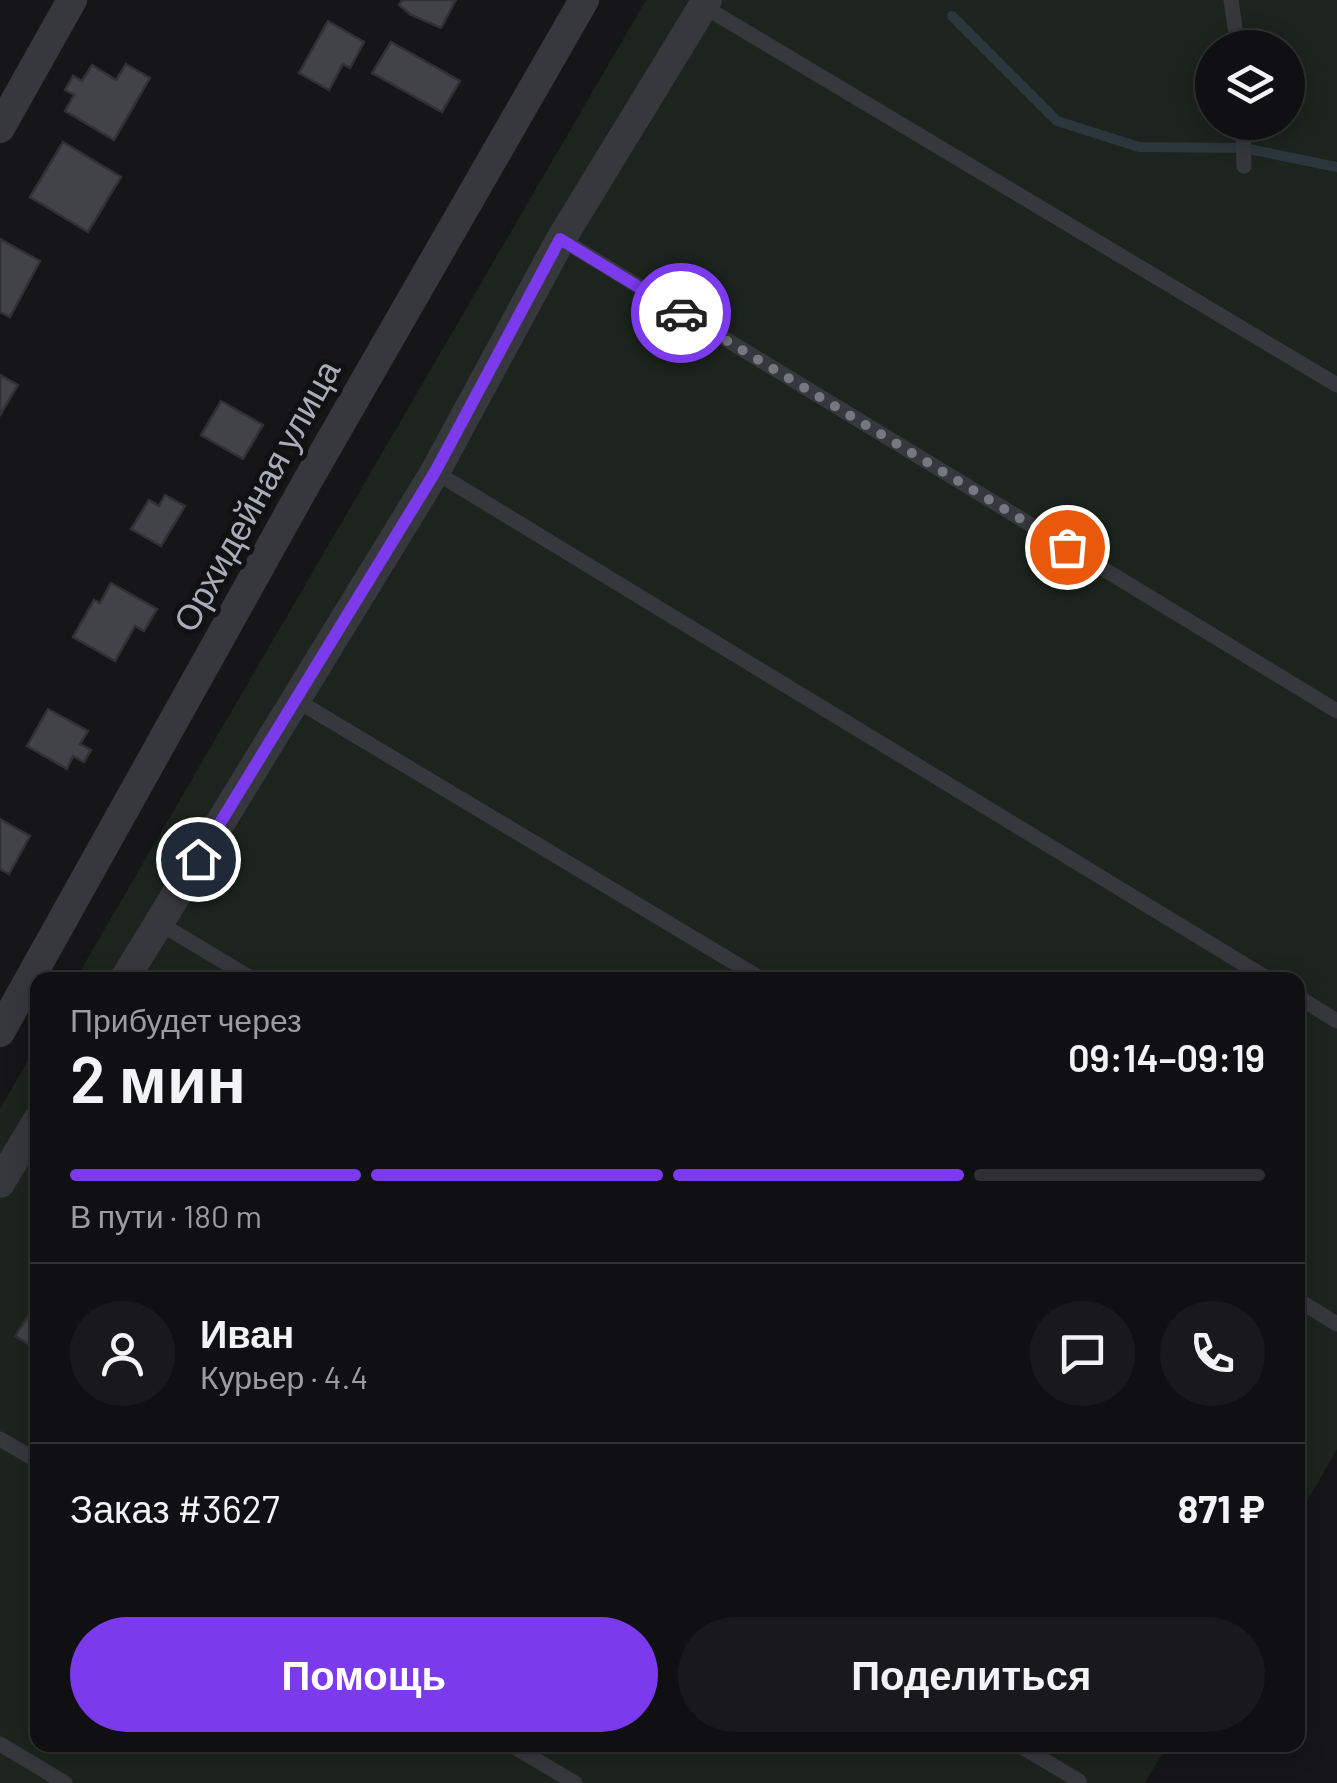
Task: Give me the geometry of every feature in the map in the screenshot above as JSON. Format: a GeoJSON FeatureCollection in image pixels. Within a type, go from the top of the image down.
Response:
{"type":"FeatureCollection","features":[{"type":"Feature","properties":{"kind":"street"},"geometry":{"type":"LineString","coordinates":[[0,128],[72,0]]}},
{"type":"Feature","properties":{"kind":"street","name":"Орхидейная улица"},"geometry":{"type":"LineString","coordinates":[[33,972],[308,480],[584,0]]}},
{"type":"Feature","properties":{"kind":"street"},"geometry":{"type":"LineString","coordinates":[[129,972],[435,472],[560,239],[705,3]]}},
{"type":"Feature","properties":{"kind":"street","name":"Орхидейная улица"},"geometry":{"type":"LineString","coordinates":[[0,1032],[30,978]]}},
{"type":"Feature","properties":{"kind":"street"},"geometry":{"type":"LineString","coordinates":[[0,1184],[29,1154]]}},
{"type":"Feature","properties":{"kind":"lane"},"geometry":{"type":"LineString","coordinates":[[1232,0],[1236,30]]}},
{"type":"Feature","properties":{"kind":"lane"},"geometry":{"type":"LineString","coordinates":[[705,3],[1337,385]]}},
{"type":"Feature","properties":{"kind":"lane"},"geometry":{"type":"LineString","coordinates":[[1244,140],[1244,166]]}},
{"type":"Feature","properties":{"kind":"lane"},"geometry":{"type":"LineString","coordinates":[[560,239],[1337,711]]}},
{"type":"Feature","properties":{"kind":"lane"},"geometry":{"type":"LineString","coordinates":[[435,472],[1257,972]]}},
{"type":"Feature","properties":{"kind":"lane"},"geometry":{"type":"LineString","coordinates":[[296,700],[750,972]]}},
{"type":"Feature","properties":{"kind":"lane"},"geometry":{"type":"LineString","coordinates":[[159,923],[241,972]]}},
{"type":"Feature","properties":{"kind":"lane"},"geometry":{"type":"LineString","coordinates":[[1305,1000],[1337,1020]]}},
{"type":"Feature","properties":{"kind":"lane"},"geometry":{"type":"LineString","coordinates":[[1305,1304],[1337,1324]]}},
{"type":"Feature","properties":{"kind":"lane"},"geometry":{"type":"LineString","coordinates":[[0,1439],[30,1456]]}},
{"type":"Feature","properties":{"kind":"lane"},"geometry":{"type":"LineString","coordinates":[[0,1744],[65,1783]]}},
{"type":"Feature","properties":{"kind":"lane"},"geometry":{"type":"LineString","coordinates":[[524,1752],[575,1783]]}},
{"type":"Feature","properties":{"kind":"lane"},"geometry":{"type":"LineString","coordinates":[[1030,1752],[1079,1781]]}},
{"type":"Feature","properties":{"kind":"shaded area"},"geometry":{"type":"Polygon","coordinates":[[[646,0],[1337,0],[1337,1449],[1305,1505],[1305,972],[80,972],[646,0]]]}},
{"type":"Feature","properties":{"kind":"shaded area"},"geometry":{"type":"Polygon","coordinates":[[[30,1057],[30,1752],[1163,1752],[1145,1783],[0,1783],[0,1109],[30,1057]]]}},
{"type":"Feature","properties":{"kind":"building"},"geometry":{"type":"Polygon","coordinates":[[[402,0],[456,0],[441,28],[411,15],[399,5],[402,0]]]}},
{"type":"Feature","properties":{"kind":"building"},"geometry":{"type":"Polygon","coordinates":[[[328,21],[364,42],[350,68],[343,64],[329,90],[299,73],[328,21]]]}},
{"type":"Feature","properties":{"kind":"building"},"geometry":{"type":"Polygon","coordinates":[[[391,42],[460,81],[442,112],[372,73],[391,42]]]}},
{"type":"Feature","properties":{"kind":"building"},"geometry":{"type":"Polygon","coordinates":[[[126,64],[150,78],[114,140],[65,111],[74,95],[65,90],[73,76],[82,81],[92,65],[116,80],[126,64]]]}},
{"type":"Feature","properties":{"kind":"building"},"geometry":{"type":"Polygon","coordinates":[[[63,142],[121,177],[88,232],[30,197],[63,142]]]}},
{"type":"Feature","properties":{"kind":"building"},"geometry":{"type":"Polygon","coordinates":[[[0,239],[40,261],[10,317],[0,312],[0,239]]]}},
{"type":"Feature","properties":{"kind":"building"},"geometry":{"type":"Polygon","coordinates":[[[0,375],[18,385],[0,415],[0,375]]]}},
{"type":"Feature","properties":{"kind":"building"},"geometry":{"type":"Polygon","coordinates":[[[221,401],[263,425],[243,459],[201,435],[221,401]]]}},
{"type":"Feature","properties":{"kind":"building"},"geometry":{"type":"Polygon","coordinates":[[[165,495],[185,506],[161,546],[131,529],[149,500],[159,506],[165,495]]]}},
{"type":"Feature","properties":{"kind":"building"},"geometry":{"type":"Polygon","coordinates":[[[111,583],[157,609],[144,631],[135,626],[115,661],[73,637],[94,600],[100,603],[111,583]]]}},
{"type":"Feature","properties":{"kind":"building"},"geometry":{"type":"Polygon","coordinates":[[[48,709],[88,731],[80,744],[91,750],[84,762],[73,756],[67,769],[27,746],[48,709]]]}},
{"type":"Feature","properties":{"kind":"building"},"geometry":{"type":"Polygon","coordinates":[[[0,819],[30,836],[9,874],[0,869],[0,819]]]}},
{"type":"Feature","properties":{"kind":"building"},"geometry":{"type":"Polygon","coordinates":[[[30,1313],[30,1345],[15,1336],[30,1313]]]}},
{"type":"Feature","properties":{"kind":"waterway"},"geometry":{"type":"LineString","coordinates":[[952,16],[1057,121],[1139,147],[1244,148],[1337,167]]}},
{"type":"Feature","properties":{"kind":"way so far"},"geometry":{"type":"LineString","coordinates":[[681,313],[1067,547]]}},
{"type":"Feature","properties":{"kind":"route"},"geometry":{"type":"LineString","coordinates":[[198,859],[435,472],[560,239],[681,313]]}}]}
